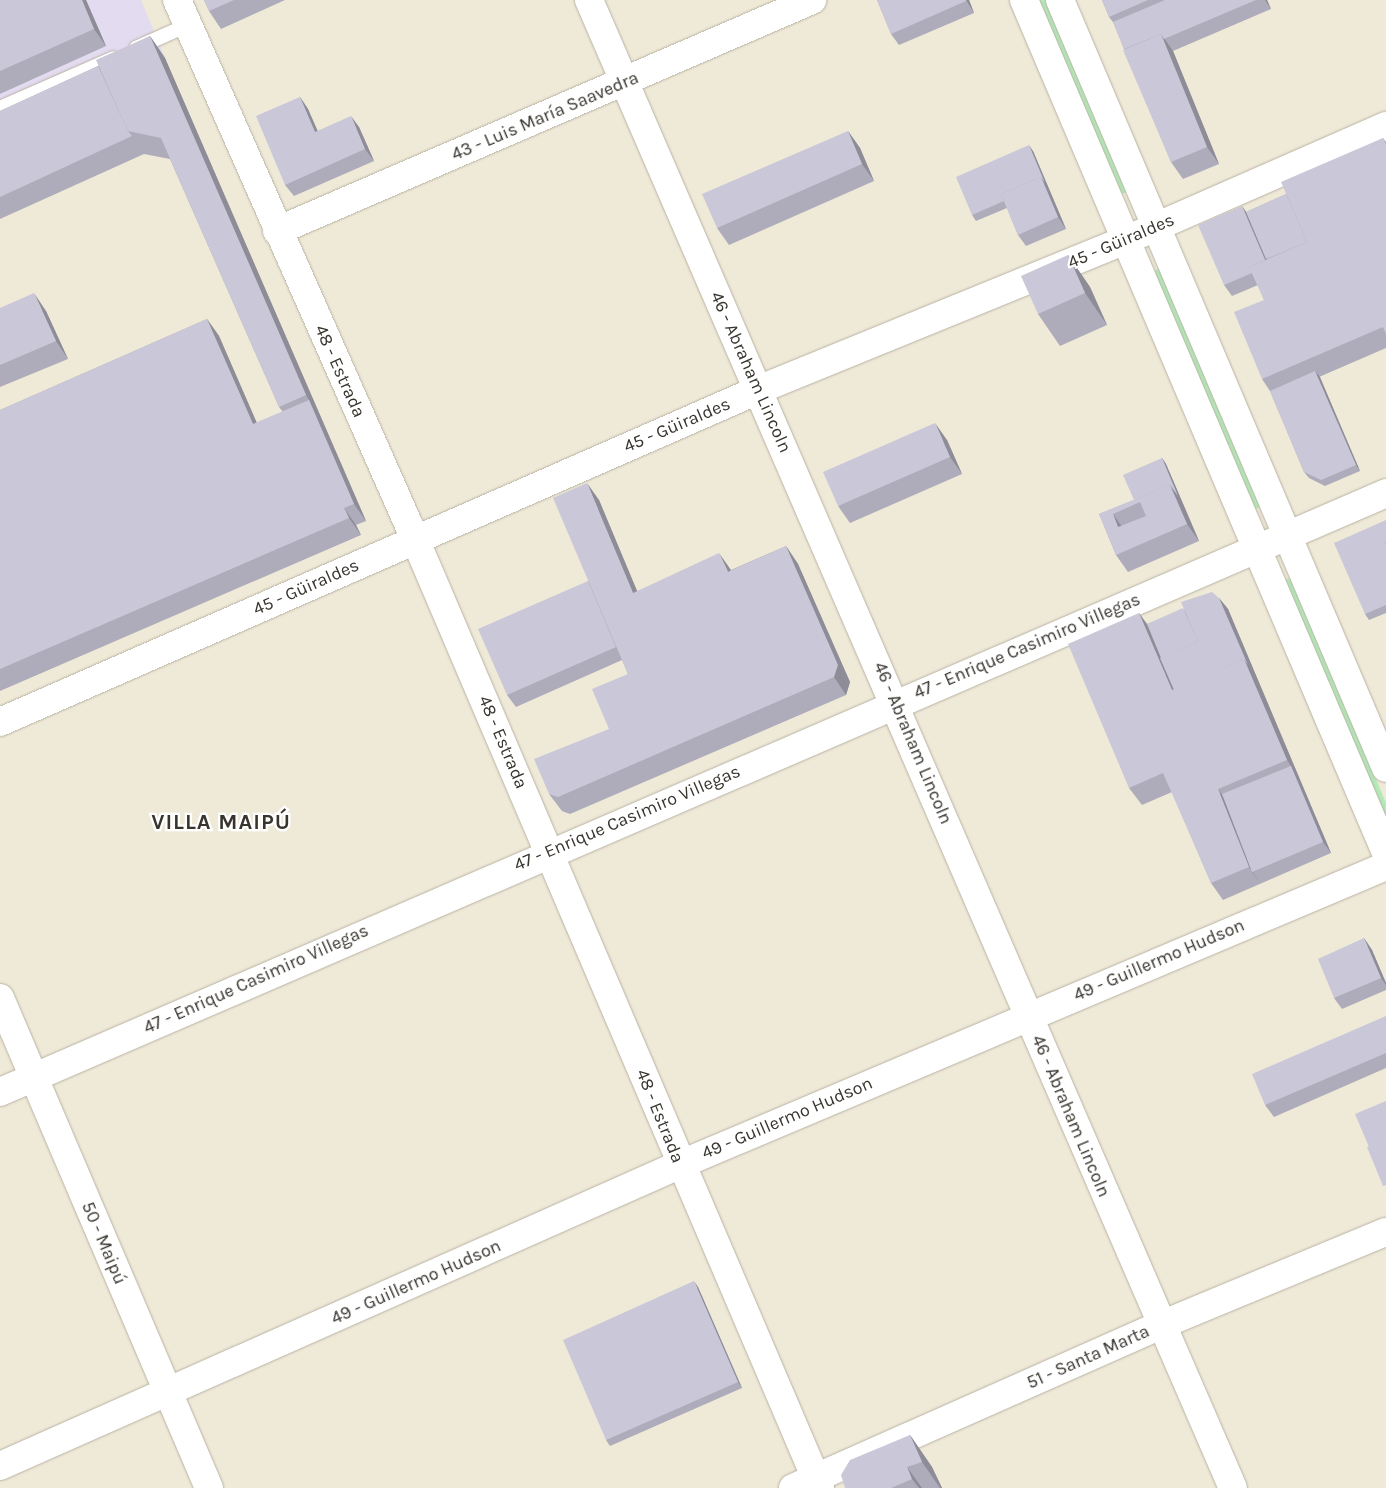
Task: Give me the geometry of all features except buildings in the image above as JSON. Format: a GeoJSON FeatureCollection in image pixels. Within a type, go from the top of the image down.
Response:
{"type":"FeatureCollection","features":[{"type":"Feature","properties":{"kind":"street","name":"48 - Estrada"},"geometry":{"type":"LineString","coordinates":[[177,0],[277,231],[415,538],[549,851],[810,1485]]}},
{"type":"Feature","properties":{"kind":"street","name":"46 - Abraham Lincoln"},"geometry":{"type":"LineString","coordinates":[[589,0],[896,702],[1027,1015],[1233,1488]]}},
{"type":"Feature","properties":{"kind":"street","name":"43 - Luis María Saavedra"},"geometry":{"type":"LineString","coordinates":[[277,231],[812,0]]}},
{"type":"Feature","properties":{"kind":"street"},"geometry":{"type":"LineString","coordinates":[[1024,0],[1386,853]]}},
{"type":"Feature","properties":{"kind":"street"},"geometry":{"type":"LineString","coordinates":[[1060,0],[1386,768]]}},
{"type":"Feature","properties":{"kind":"street","name":"45 - Güiraldes"},"geometry":{"type":"LineString","coordinates":[[0,722],[415,538],[758,390],[1126,240],[1386,126]]}},
{"type":"Feature","properties":{"kind":"street"},"geometry":{"type":"LineString","coordinates":[[1287,535],[1386,493]]}},
{"type":"Feature","properties":{"kind":"street","name":"47 - Enrique Casimiro Villegas"},"geometry":{"type":"LineString","coordinates":[[0,1092],[549,851],[1287,535]]}},
{"type":"Feature","properties":{"kind":"street","name":"49 - Guillermo Hudson"},"geometry":{"type":"LineString","coordinates":[[0,1466],[679,1165],[1027,1015],[1386,866]]}},
{"type":"Feature","properties":{"kind":"street","name":"50 - Maipú"},"geometry":{"type":"LineString","coordinates":[[0,998],[209,1488]]}},
{"type":"Feature","properties":{"kind":"street","name":"51 - Santa Marta"},"geometry":{"type":"LineString","coordinates":[[810,1485],[1161,1325],[1386,1232]]}},
{"type":"Feature","properties":{"kind":"lane"},"geometry":{"type":"LineString","coordinates":[[0,108],[188,25]]}},
{"type":"Feature","properties":{"kind":"shaded area"},"geometry":{"type":"Polygon","coordinates":[[[0,0],[141,0],[165,58],[0,133],[0,0]]]}},
{"type":"Feature","properties":{"kind":"green space"},"geometry":{"type":"Polygon","coordinates":[[[1039,0],[1045,0],[1127,192],[1121,194],[1039,0]]]}},
{"type":"Feature","properties":{"kind":"green space"},"geometry":{"type":"Polygon","coordinates":[[[1160,268],[1260,507],[1255,509],[1154,271],[1160,268]]]}},
{"type":"Feature","properties":{"kind":"green space"},"geometry":{"type":"Polygon","coordinates":[[[1291,578],[1386,803],[1386,818],[1285,580],[1291,578]]]}},
{"type":"Feature","properties":{"kind":"district","name":"VILLA MAIPÚ"},"geometry":{"type":"Point","coordinates":[221,823]}}]}
